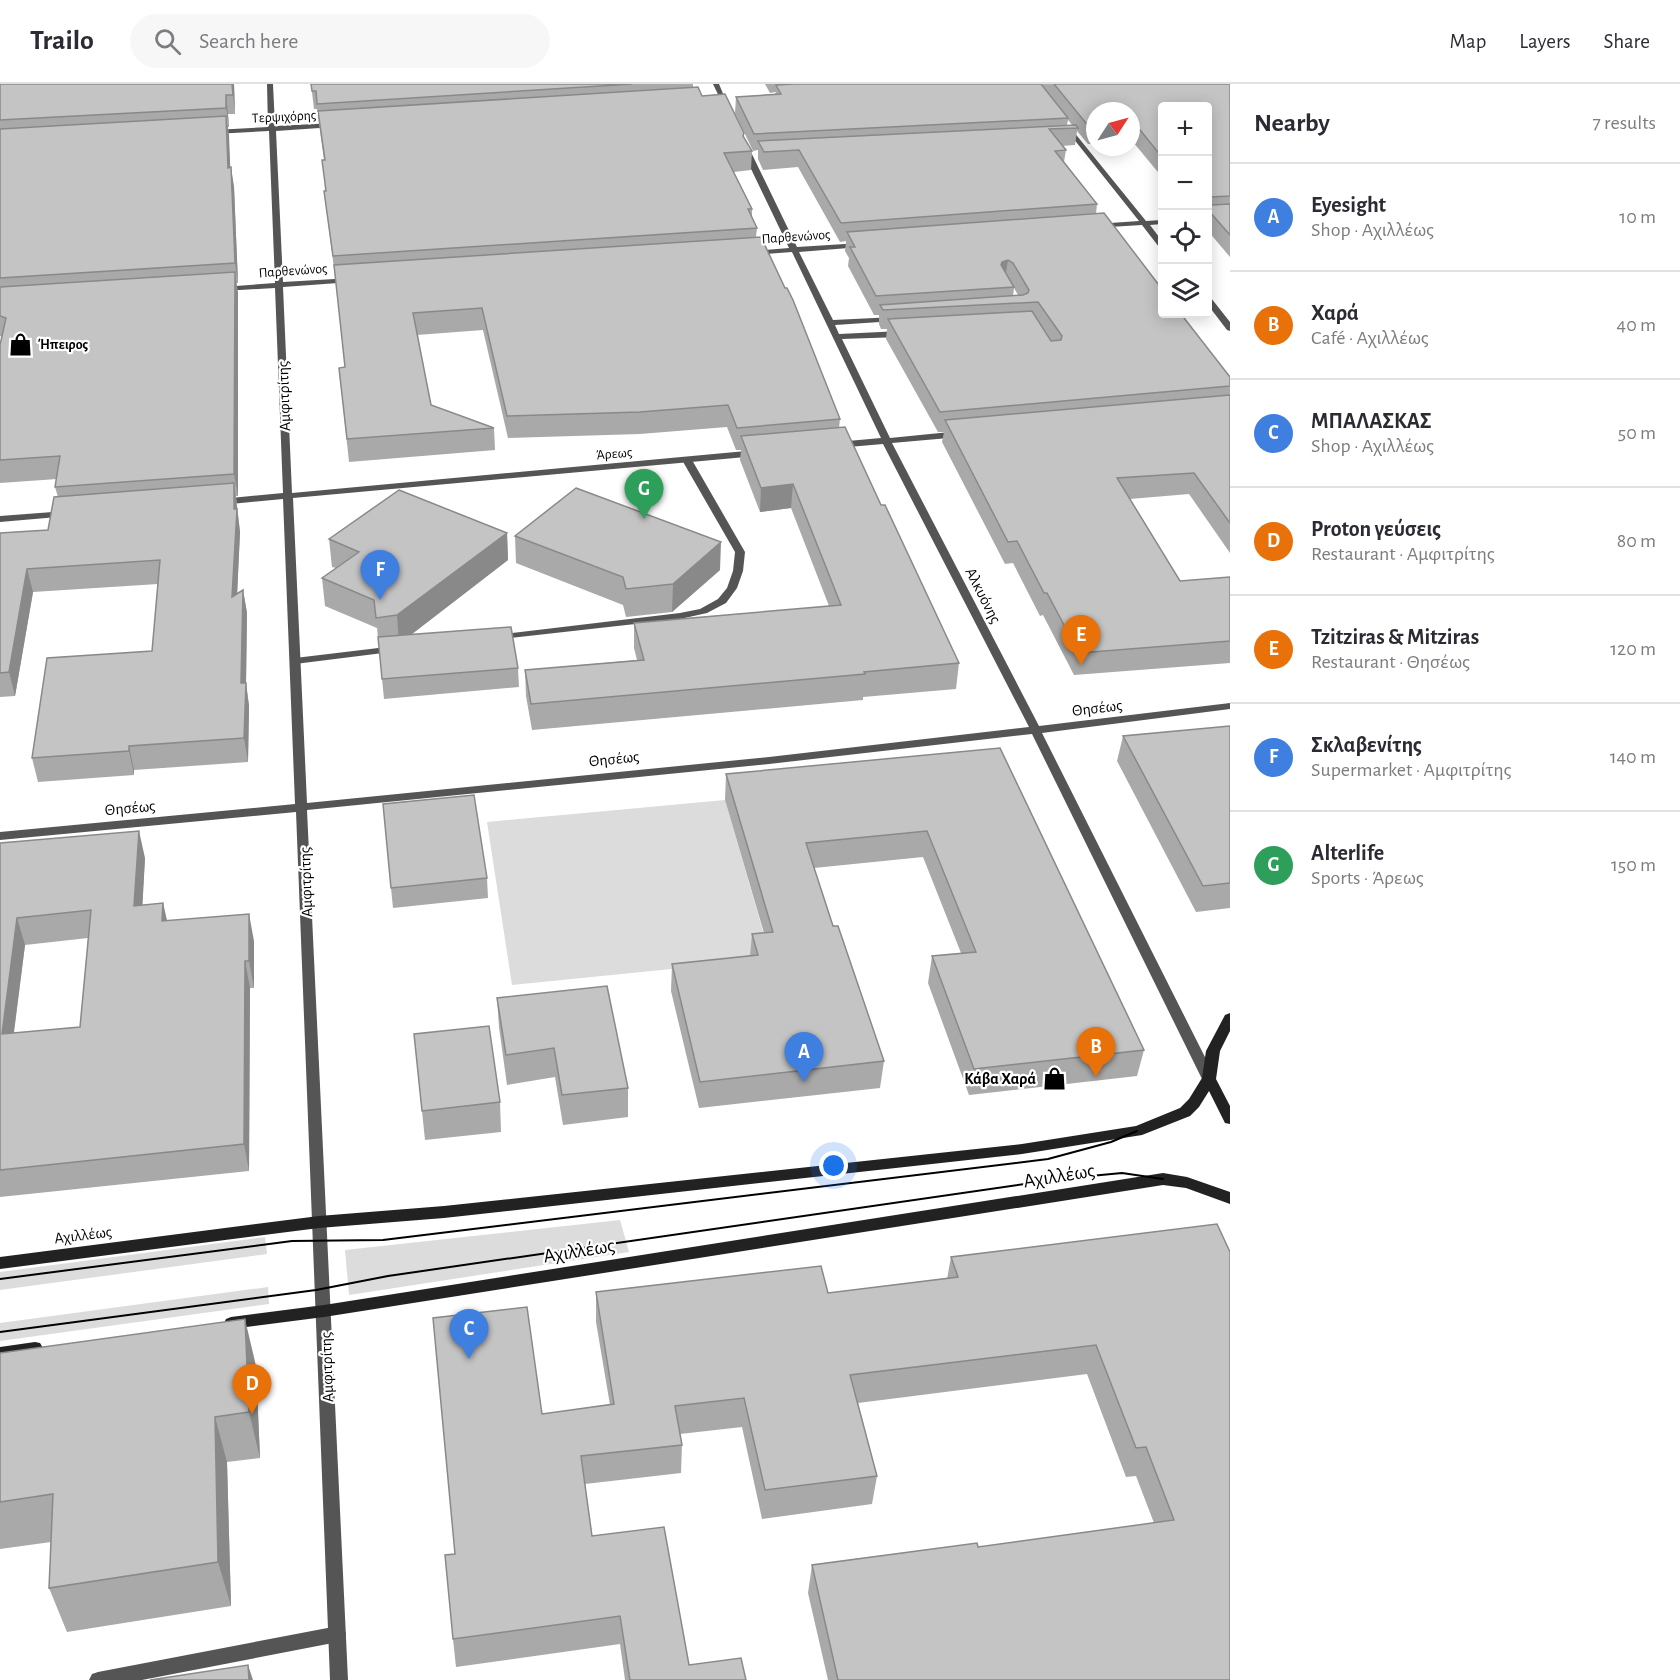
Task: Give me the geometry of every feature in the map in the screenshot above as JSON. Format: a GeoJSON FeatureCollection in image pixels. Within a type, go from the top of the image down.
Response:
{"type":"FeatureCollection","features":[{"type":"Feature","properties":{"kind":"main road"},"geometry":{"type":"LineString","coordinates":[[1209,1078],[1213,1051],[1230,1018]]}},
{"type":"Feature","properties":{"kind":"main road","name":"Αλκυόνης"},"geometry":{"type":"LineString","coordinates":[[1209,1078],[1230,1119]]}},
{"type":"Feature","properties":{"kind":"main road","name":"Αχιλλέως"},"geometry":{"type":"LineString","coordinates":[[0,1263],[319,1222],[444,1212],[1010,1150],[1137,1131],[1185,1112],[1202,1094],[1209,1078]]}},
{"type":"Feature","properties":{"kind":"main road","name":"Αχιλλέως"},"geometry":{"type":"LineString","coordinates":[[220,1324],[324,1311],[1163,1179],[1186,1183],[1230,1198]]}},
{"type":"Feature","properties":{"kind":"main road"},"geometry":{"type":"LineString","coordinates":[[0,1353],[46,1347]]}},
{"type":"Feature","properties":{"kind":"street","name":"Αμφιτρίτης"},"geometry":{"type":"LineString","coordinates":[[270,84],[339,1680]]}},
{"type":"Feature","properties":{"kind":"street"},"geometry":{"type":"LineString","coordinates":[[716,84],[731,117]]}},
{"type":"Feature","properties":{"kind":"street"},"geometry":{"type":"LineString","coordinates":[[1060,119],[1158,239]]}},
{"type":"Feature","properties":{"kind":"street","name":"Τερψιχόρης"},"geometry":{"type":"LineString","coordinates":[[207,132],[340,125]]}},
{"type":"Feature","properties":{"kind":"street","name":"Αλκυόνης"},"geometry":{"type":"LineString","coordinates":[[740,136],[887,441],[1036,731],[1209,1078]]}},
{"type":"Feature","properties":{"kind":"street"},"geometry":{"type":"LineString","coordinates":[[1067,138],[1076,138]]}},
{"type":"Feature","properties":{"kind":"street"},"geometry":{"type":"LineString","coordinates":[[748,155],[761,154]]}},
{"type":"Feature","properties":{"kind":"street"},"geometry":{"type":"LineString","coordinates":[[1089,226],[1158,222]]}},
{"type":"Feature","properties":{"kind":"street","name":"Παρθενώνος"},"geometry":{"type":"LineString","coordinates":[[741,254],[875,244]]}},
{"type":"Feature","properties":{"kind":"street","name":"Παρθενώνος"},"geometry":{"type":"LineString","coordinates":[[216,289],[361,279]]}},
{"type":"Feature","properties":{"kind":"street"},"geometry":{"type":"LineString","coordinates":[[1212,305],[1230,328]]}},
{"type":"Feature","properties":{"kind":"street"},"geometry":{"type":"LineString","coordinates":[[830,323],[902,318]]}},
{"type":"Feature","properties":{"kind":"street"},"geometry":{"type":"LineString","coordinates":[[837,338],[908,333]]}},
{"type":"Feature","properties":{"kind":"street"},"geometry":{"type":"LineString","coordinates":[[828,446],[974,433]]}},
{"type":"Feature","properties":{"kind":"street","name":"Άρεως"},"geometry":{"type":"LineString","coordinates":[[207,503],[770,452]]}},
{"type":"Feature","properties":{"kind":"street"},"geometry":{"type":"LineString","coordinates":[[482,639],[680,616],[703,611],[722,601],[732,588],[738,571],[740,552],[687,460]]}},
{"type":"Feature","properties":{"kind":"street"},"geometry":{"type":"LineString","coordinates":[[0,519],[81,513]]}},
{"type":"Feature","properties":{"kind":"street"},"geometry":{"type":"LineString","coordinates":[[295,661],[412,647]]}},
{"type":"Feature","properties":{"kind":"street","name":"Θησέως"},"geometry":{"type":"LineString","coordinates":[[0,836],[1036,731],[1230,706]]}},
{"type":"Feature","properties":{"kind":"street"},"geometry":{"type":"LineString","coordinates":[[98,1680],[338,1634]]}},
{"type":"Feature","properties":{"kind":"shaded area"},"geometry":{"type":"Polygon","coordinates":[[[725,800],[771,959],[512,985],[487,822],[725,800]]]}},
{"type":"Feature","properties":{"kind":"shaded area"},"geometry":{"type":"Polygon","coordinates":[[[620,1220],[629,1252],[349,1295],[345,1250],[620,1220]]]}},
{"type":"Feature","properties":{"kind":"shaded area"},"geometry":{"type":"Polygon","coordinates":[[[265,1237],[267,1254],[0,1290],[0,1272],[265,1237]]]}},
{"type":"Feature","properties":{"kind":"shaded area"},"geometry":{"type":"Polygon","coordinates":[[[268,1287],[269,1304],[0,1341],[0,1323],[268,1287]]]}},
{"type":"Feature","properties":{"kind":"building"},"geometry":{"type":"Polygon","coordinates":[[[0,84],[232,84],[233,95],[226,95],[226,108],[0,120],[0,84]]]}},
{"type":"Feature","properties":{"kind":"building"},"geometry":{"type":"Polygon","coordinates":[[[311,84],[632,84],[317,104],[316,91],[312,91],[311,84]]]}},
{"type":"Feature","properties":{"kind":"building"},"geometry":{"type":"Polygon","coordinates":[[[1041,84],[1068,118],[754,134],[736,97],[781,94],[776,85],[1041,84]]]}},
{"type":"Feature","properties":{"kind":"building"},"geometry":{"type":"Polygon","coordinates":[[[1054,84],[1230,84],[1230,196],[1212,197],[1212,102],[1158,102],[1158,152],[1140,130],[1140,102],[1086,102],[1086,123],[1054,84]]]}},
{"type":"Feature","properties":{"kind":"building"},"geometry":{"type":"Polygon","coordinates":[[[698,87],[702,96],[725,94],[752,151],[724,153],[752,209],[748,209],[757,228],[333,256],[324,191],[326,191],[322,160],[325,160],[318,111],[698,87]]]}},
{"type":"Feature","properties":{"kind":"building"},"geometry":{"type":"Polygon","coordinates":[[[226,116],[228,168],[231,167],[235,263],[0,278],[0,129],[226,116]]]}},
{"type":"Feature","properties":{"kind":"building"},"geometry":{"type":"Polygon","coordinates":[[[1076,125],[1078,128],[1049,129],[1066,150],[1055,151],[1097,204],[841,223],[799,150],[764,152],[758,141],[1076,125]]]}},
{"type":"Feature","properties":{"kind":"building"},"geometry":{"type":"Polygon","coordinates":[[[1230,204],[1230,235],[1212,215],[1212,205],[1230,204]]]}},
{"type":"Feature","properties":{"kind":"building"},"geometry":{"type":"Polygon","coordinates":[[[1104,213],[1158,284],[1158,318],[1184,318],[1230,377],[1230,386],[940,412],[888,319],[1032,311],[1051,341],[1061,340],[1062,336],[1038,302],[883,310],[880,305],[1023,295],[1029,290],[1013,263],[1008,260],[1002,262],[1001,265],[1014,287],[876,296],[850,247],[855,247],[847,232],[1104,213]]]}},
{"type":"Feature","properties":{"kind":"building"},"geometry":{"type":"Polygon","coordinates":[[[761,237],[793,300],[840,419],[737,428],[728,405],[640,412],[507,416],[482,308],[413,313],[431,405],[494,428],[347,439],[339,368],[345,367],[334,265],[761,237]]]}},
{"type":"Feature","properties":{"kind":"building"},"geometry":{"type":"Polygon","coordinates":[[[235,272],[234,474],[55,487],[60,456],[0,460],[0,345],[6,318],[0,316],[0,287],[235,272]]]}},
{"type":"Feature","properties":{"kind":"building"},"geometry":{"type":"Polygon","coordinates":[[[1230,395],[1230,523],[1194,473],[1117,478],[1180,581],[1230,577],[1230,641],[1079,653],[1017,541],[1008,542],[945,420],[1230,395]]]}},
{"type":"Feature","properties":{"kind":"building"},"geometry":{"type":"Polygon","coordinates":[[[845,427],[881,505],[885,505],[959,663],[864,672],[865,674],[531,704],[525,670],[644,660],[634,623],[841,605],[793,484],[761,488],[741,436],[845,427]]]}},
{"type":"Feature","properties":{"kind":"building"},"geometry":{"type":"Polygon","coordinates":[[[234,483],[234,509],[237,509],[232,597],[243,590],[241,683],[246,683],[244,738],[129,746],[129,751],[32,758],[47,658],[152,651],[160,560],[27,569],[9,672],[0,673],[0,533],[48,530],[54,497],[234,483]]]}},
{"type":"Feature","properties":{"kind":"building"},"geometry":{"type":"Polygon","coordinates":[[[576,488],[721,542],[673,584],[626,589],[623,577],[515,536],[576,488]]]}},
{"type":"Feature","properties":{"kind":"building"},"geometry":{"type":"Polygon","coordinates":[[[399,490],[507,533],[397,615],[376,618],[374,600],[322,578],[359,552],[329,539],[399,490]]]}},
{"type":"Feature","properties":{"kind":"building"},"geometry":{"type":"Polygon","coordinates":[[[511,627],[518,668],[382,679],[378,637],[511,627]]]}},
{"type":"Feature","properties":{"kind":"building"},"geometry":{"type":"Polygon","coordinates":[[[1230,726],[1230,883],[1203,886],[1123,736],[1230,726]]]}},
{"type":"Feature","properties":{"kind":"building"},"geometry":{"type":"Polygon","coordinates":[[[1000,748],[1144,1050],[974,1069],[932,956],[976,952],[927,831],[806,843],[833,926],[838,926],[884,1061],[700,1082],[672,964],[758,955],[752,934],[773,932],[726,774],[1000,748]]]}},
{"type":"Feature","properties":{"kind":"building"},"geometry":{"type":"Polygon","coordinates":[[[474,795],[487,878],[391,888],[383,804],[474,795]]]}},
{"type":"Feature","properties":{"kind":"building"},"geometry":{"type":"Polygon","coordinates":[[[139,831],[134,906],[163,903],[162,921],[249,914],[249,961],[245,961],[244,1144],[0,1170],[0,843],[139,831]],[[91,910],[17,918],[2,1034],[80,1027],[91,910]]]}},
{"type":"Feature","properties":{"kind":"building"},"geometry":{"type":"Polygon","coordinates":[[[607,986],[628,1088],[562,1095],[554,1048],[506,1055],[497,998],[607,986]]]}},
{"type":"Feature","properties":{"kind":"building"},"geometry":{"type":"Polygon","coordinates":[[[489,1026],[500,1102],[422,1111],[414,1034],[489,1026]]]}},
{"type":"Feature","properties":{"kind":"building"},"geometry":{"type":"Polygon","coordinates":[[[1217,1224],[1230,1252],[1230,1680],[838,1680],[812,1565],[977,1543],[978,1547],[1174,1520],[1146,1447],[1136,1448],[1096,1345],[850,1375],[877,1476],[765,1490],[744,1398],[675,1406],[682,1445],[581,1456],[592,1536],[664,1527],[689,1665],[741,1658],[746,1680],[630,1680],[620,1616],[453,1639],[445,1555],[455,1554],[433,1318],[527,1307],[542,1414],[614,1404],[596,1292],[821,1266],[828,1293],[958,1277],[951,1257],[1217,1224]]]}},
{"type":"Feature","properties":{"kind":"building"},"geometry":{"type":"Polygon","coordinates":[[[245,1319],[249,1412],[215,1417],[218,1562],[49,1588],[53,1494],[0,1502],[0,1353],[245,1319]]]}},
{"type":"Feature","properties":{"kind":"building"},"geometry":{"type":"Polygon","coordinates":[[[248,1665],[249,1680],[150,1680],[248,1665]]]}},
{"type":"Feature","properties":{"kind":"tram line"},"geometry":{"type":"LineString","coordinates":[[0,1279],[292,1241],[383,1240],[1048,1159],[1111,1142],[1137,1131]]}},
{"type":"Feature","properties":{"kind":"tram line"},"geometry":{"type":"LineString","coordinates":[[0,1332],[316,1290],[388,1276],[1059,1179],[1122,1173],[1163,1179]]}},
{"type":"Feature","properties":{"kind":"place","name":"Ήπειρος"},"geometry":{"type":"Point","coordinates":[20,344]}},
{"type":"Feature","properties":{"kind":"place","name":"Alterlife"},"geometry":{"type":"Point","coordinates":[644,519]}},
{"type":"Feature","properties":{"kind":"place","name":"Σκλαβενίτης"},"geometry":{"type":"Point","coordinates":[380,600]}},
{"type":"Feature","properties":{"kind":"place","name":"Tzitziras & Mitziras"},"geometry":{"type":"Point","coordinates":[1081,665]}},
{"type":"Feature","properties":{"kind":"place","name":"Χαρά"},"geometry":{"type":"Point","coordinates":[1096,1077]}},
{"type":"Feature","properties":{"kind":"place","name":"Κάβα Χαρά"},"geometry":{"type":"Point","coordinates":[1054,1078]}},
{"type":"Feature","properties":{"kind":"place","name":"Eyesight"},"geometry":{"type":"Point","coordinates":[804,1082]}},
{"type":"Feature","properties":{"kind":"place","name":"ΜΠΑΛΑΣΚΑΣ"},"geometry":{"type":"Point","coordinates":[469,1359]}},
{"type":"Feature","properties":{"kind":"place","name":"Proton γεύσεις"},"geometry":{"type":"Point","coordinates":[252,1414]}}]}
